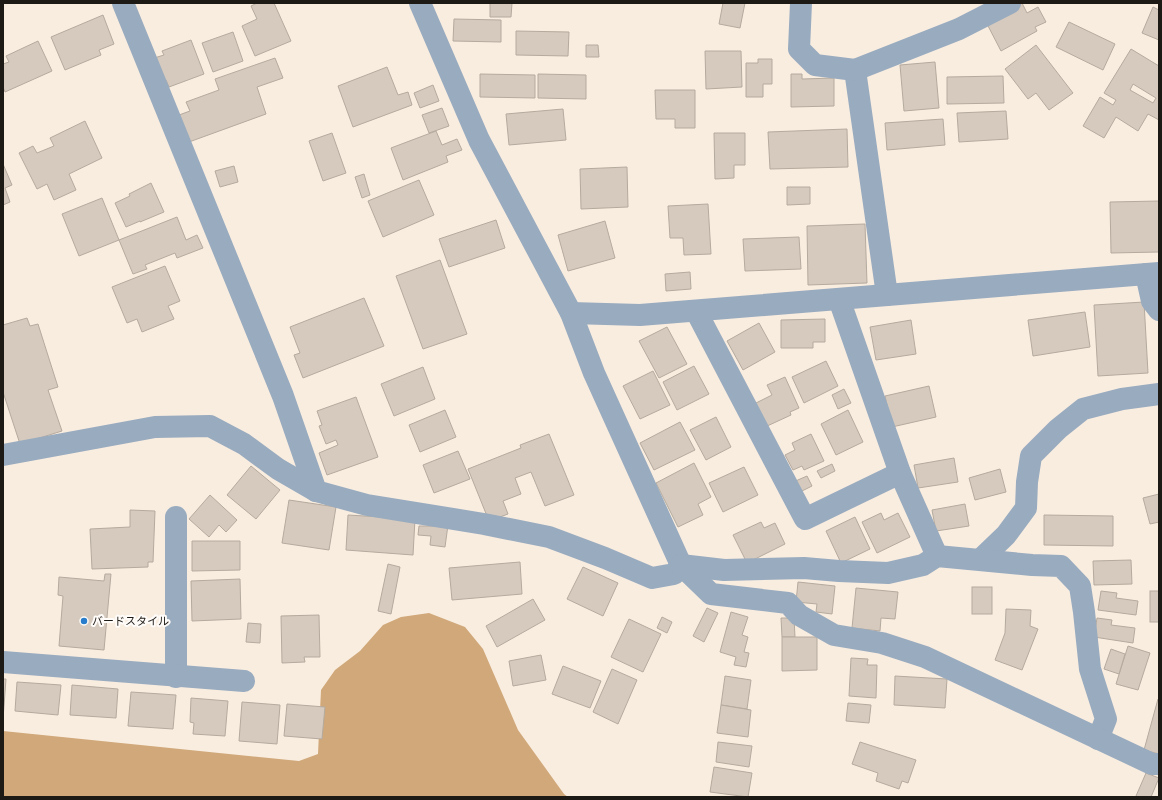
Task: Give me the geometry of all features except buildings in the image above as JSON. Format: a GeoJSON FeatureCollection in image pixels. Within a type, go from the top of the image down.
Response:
{"type":"FeatureCollection","features":[{"type":"Feature","properties":{"kind":"street"},"geometry":{"type":"LineString","coordinates":[[122,3],[283,396],[316,491]]}},
{"type":"Feature","properties":{"kind":"street"},"geometry":{"type":"LineString","coordinates":[[420,3],[479,140],[571,313],[594,373],[681,564],[711,594],[788,603],[800,615],[834,635],[882,643],[925,657],[1152,764],[1159,764]]}},
{"type":"Feature","properties":{"kind":"street"},"geometry":{"type":"LineString","coordinates":[[801,3],[800,48],[815,64],[855,70],[959,29],[1010,3]]}},
{"type":"Feature","properties":{"kind":"street"},"geometry":{"type":"LineString","coordinates":[[855,70],[887,295]]}},
{"type":"Feature","properties":{"kind":"street"},"geometry":{"type":"LineString","coordinates":[[571,313],[640,315],[1152,274],[1152,301],[1159,310]]}},
{"type":"Feature","properties":{"kind":"street"},"geometry":{"type":"LineString","coordinates":[[839,299],[900,473],[937,556]]}},
{"type":"Feature","properties":{"kind":"street"},"geometry":{"type":"LineString","coordinates":[[696,311],[805,519],[900,473]]}},
{"type":"Feature","properties":{"kind":"street"},"geometry":{"type":"LineString","coordinates":[[981,559],[1006,535],[1026,508],[1027,482],[1031,456],[1058,429],[1083,409],[1122,398],[1159,394]]}},
{"type":"Feature","properties":{"kind":"street"},"geometry":{"type":"LineString","coordinates":[[3,455],[155,427],[210,426],[244,444],[278,469],[316,491],[367,505],[484,524],[549,537],[652,578],[674,574],[681,564]]}},
{"type":"Feature","properties":{"kind":"street"},"geometry":{"type":"LineString","coordinates":[[176,517],[176,677]]}},
{"type":"Feature","properties":{"kind":"street"},"geometry":{"type":"LineString","coordinates":[[681,564],[724,570],[804,568],[839,572],[888,573],[923,564],[937,556],[1061,566],[1080,586],[1090,669],[1106,719],[1098,739]]}},
{"type":"Feature","properties":{"kind":"street"},"geometry":{"type":"LineString","coordinates":[[3,662],[176,677],[244,681]]}},
{"type":"Feature","properties":{"kind":"shaded area"},"geometry":{"type":"Polygon","coordinates":[[[429,613],[465,627],[483,649],[518,730],[564,794],[568,797],[3,797],[3,731],[299,761],[318,754],[321,690],[335,670],[360,651],[383,625],[401,617],[429,613]]]}},
{"type":"Feature","properties":{"kind":"place","name":"バードスタイル"},"geometry":{"type":"Point","coordinates":[84,621]}}]}
